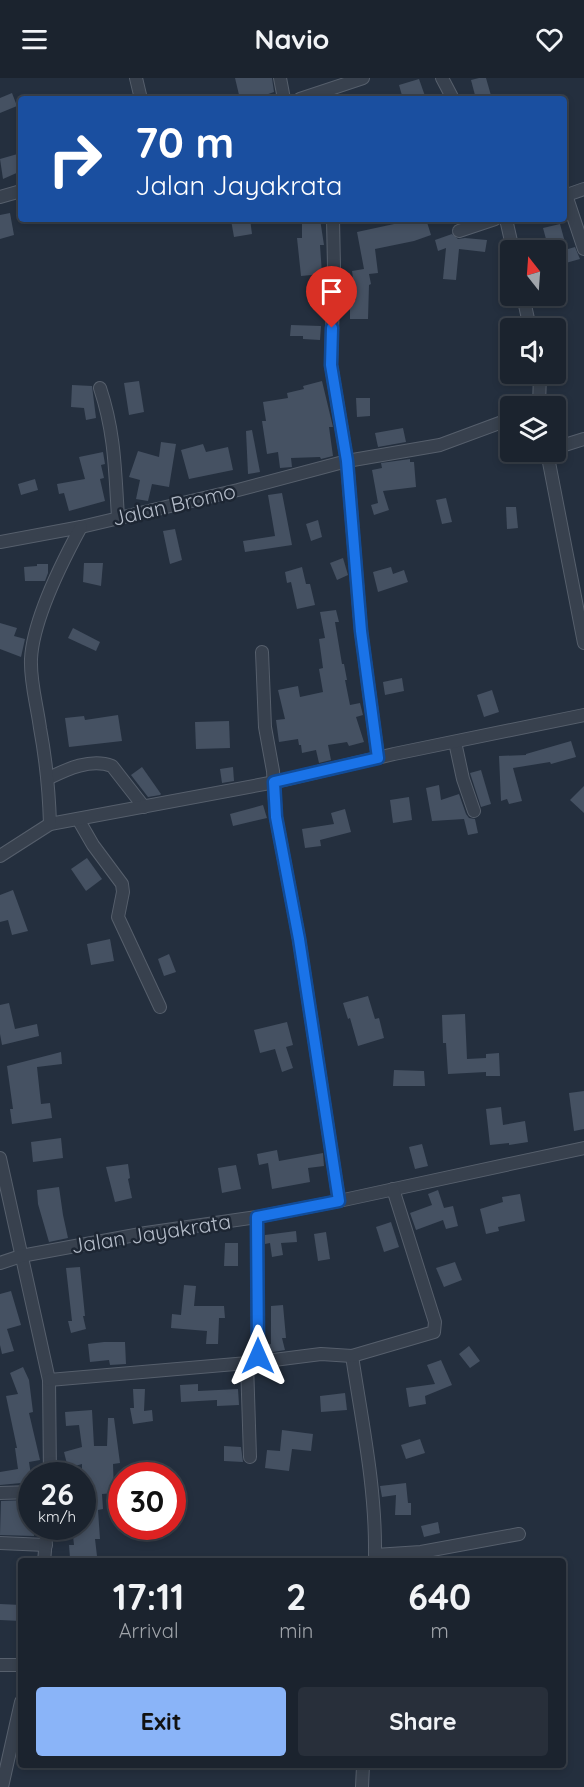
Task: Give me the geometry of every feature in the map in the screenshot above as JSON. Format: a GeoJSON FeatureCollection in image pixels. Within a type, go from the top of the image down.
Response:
{"type":"FeatureCollection","features":[{"type":"Feature","properties":{"kind":"street"},"geometry":{"type":"LineString","coordinates":[[136,78],[140,96]]}},
{"type":"Feature","properties":{"kind":"street"},"geometry":{"type":"LineString","coordinates":[[280,78],[283,96]]}},
{"type":"Feature","properties":{"kind":"street"},"geometry":{"type":"LineString","coordinates":[[329,95],[363,78]]}},
{"type":"Feature","properties":{"kind":"street"},"geometry":{"type":"LineString","coordinates":[[441,78],[451,96]]}},
{"type":"Feature","properties":{"kind":"street"},"geometry":{"type":"LineString","coordinates":[[567,195],[584,189]]}},
{"type":"Feature","properties":{"kind":"street"},"geometry":{"type":"LineString","coordinates":[[0,197],[18,192]]}},
{"type":"Feature","properties":{"kind":"street"},"geometry":{"type":"LineString","coordinates":[[567,202],[584,249]]}},
{"type":"Feature","properties":{"kind":"street"},"geometry":{"type":"LineString","coordinates":[[333,222],[331,365],[347,461],[361,631],[378,758]]}},
{"type":"Feature","properties":{"kind":"street"},"geometry":{"type":"LineString","coordinates":[[459,231],[486,222]]}},
{"type":"Feature","properties":{"kind":"street"},"geometry":{"type":"LineString","coordinates":[[507,222],[511,240]]}},
{"type":"Feature","properties":{"kind":"street"},"geometry":{"type":"LineString","coordinates":[[100,388],[113,438],[118,517]]}},
{"type":"Feature","properties":{"kind":"street","name":"Jalan Bromo"},"geometry":{"type":"LineString","coordinates":[[0,542],[81,527],[238,490],[347,461],[440,445],[500,423]]}},
{"type":"Feature","properties":{"kind":"street"},"geometry":{"type":"LineString","coordinates":[[566,445],[584,439]]}},
{"type":"Feature","properties":{"kind":"street"},"geometry":{"type":"LineString","coordinates":[[549,462],[584,643]]}},
{"type":"Feature","properties":{"kind":"street"},"geometry":{"type":"LineString","coordinates":[[50,824],[49,778],[33,691],[31,661],[33,645],[59,566],[81,527]]}},
{"type":"Feature","properties":{"kind":"street"},"geometry":{"type":"LineString","coordinates":[[262,652],[265,727],[274,782],[276,817],[299,939],[339,1201]]}},
{"type":"Feature","properties":{"kind":"street"},"geometry":{"type":"LineString","coordinates":[[0,856],[50,824],[274,782],[584,715]]}},
{"type":"Feature","properties":{"kind":"street"},"geometry":{"type":"LineString","coordinates":[[455,742],[463,779],[474,811]]}},
{"type":"Feature","properties":{"kind":"street"},"geometry":{"type":"LineString","coordinates":[[49,778],[82,765],[106,764],[112,766],[120,775],[144,807]]}},
{"type":"Feature","properties":{"kind":"street"},"geometry":{"type":"LineString","coordinates":[[78,819],[98,853],[122,884],[123,892],[118,917],[160,1007]]}},
{"type":"Feature","properties":{"kind":"street","name":"Jalan Jayakrata"},"geometry":{"type":"LineString","coordinates":[[0,1263],[21,1256],[146,1233],[257,1217],[339,1201],[584,1148]]}},
{"type":"Feature","properties":{"kind":"street"},"geometry":{"type":"LineString","coordinates":[[0,1158],[49,1380],[50,1462]]}},
{"type":"Feature","properties":{"kind":"street"},"geometry":{"type":"LineString","coordinates":[[49,1380],[313,1355],[352,1356],[430,1334],[435,1330],[435,1322],[393,1189]]}},
{"type":"Feature","properties":{"kind":"street"},"geometry":{"type":"LineString","coordinates":[[250,1457],[257,1217]]}},
{"type":"Feature","properties":{"kind":"street"},"geometry":{"type":"LineString","coordinates":[[352,1356],[369,1462],[375,1531],[374,1558],[519,1534]]}},
{"type":"Feature","properties":{"kind":"street"},"geometry":{"type":"LineString","coordinates":[[0,1493],[18,1492]]}},
{"type":"Feature","properties":{"kind":"street"},"geometry":{"type":"LineString","coordinates":[[44,1558],[46,1540]]}},
{"type":"Feature","properties":{"kind":"street"},"geometry":{"type":"LineString","coordinates":[[0,1543],[46,1545]]}},
{"type":"Feature","properties":{"kind":"street"},"geometry":{"type":"LineString","coordinates":[[0,1665],[18,1665]]}},
{"type":"Feature","properties":{"kind":"street"},"geometry":{"type":"LineString","coordinates":[[2,1787],[18,1715]]}},
{"type":"Feature","properties":{"kind":"street"},"geometry":{"type":"LineString","coordinates":[[362,1787],[363,1768]]}},
{"type":"Feature","properties":{"kind":"building"},"geometry":{"type":"Polygon","coordinates":[[[235,78],[272,78],[274,92],[263,96],[239,96],[235,78]]]}},
{"type":"Feature","properties":{"kind":"building"},"geometry":{"type":"Polygon","coordinates":[[[486,78],[491,96],[475,96],[471,80],[486,78]]]}},
{"type":"Feature","properties":{"kind":"building"},"geometry":{"type":"Polygon","coordinates":[[[419,79],[425,96],[402,96],[399,85],[419,79]]]}},
{"type":"Feature","properties":{"kind":"building"},"geometry":{"type":"Polygon","coordinates":[[[12,93],[17,106],[0,113],[0,98],[12,93]]]}},
{"type":"Feature","properties":{"kind":"building"},"geometry":{"type":"Polygon","coordinates":[[[18,154],[18,172],[3,179],[0,159],[18,154]]]}},
{"type":"Feature","properties":{"kind":"building"},"geometry":{"type":"Polygon","coordinates":[[[10,213],[14,235],[0,239],[0,215],[10,213]]]}},
{"type":"Feature","properties":{"kind":"building"},"geometry":{"type":"Polygon","coordinates":[[[231,222],[250,222],[252,234],[234,237],[231,222]]]}},
{"type":"Feature","properties":{"kind":"building"},"geometry":{"type":"Polygon","coordinates":[[[302,222],[320,222],[324,245],[320,245],[322,274],[301,276],[297,238],[302,238],[302,222]]]}},
{"type":"Feature","properties":{"kind":"building"},"geometry":{"type":"Polygon","coordinates":[[[394,222],[427,222],[431,235],[375,249],[378,273],[369,274],[371,284],[369,285],[368,319],[350,319],[350,300],[356,300],[352,271],[364,269],[357,232],[394,224],[394,222]]]}},
{"type":"Feature","properties":{"kind":"building"},"geometry":{"type":"Polygon","coordinates":[[[560,224],[564,240],[546,240],[543,228],[560,224]]]}},
{"type":"Feature","properties":{"kind":"building"},"geometry":{"type":"Polygon","coordinates":[[[452,234],[458,239],[487,240],[485,252],[459,249],[456,280],[443,279],[446,248],[438,251],[435,240],[452,234]]]}},
{"type":"Feature","properties":{"kind":"building"},"geometry":{"type":"Polygon","coordinates":[[[566,246],[568,249],[575,247],[580,259],[566,263],[566,246]]]}},
{"type":"Feature","properties":{"kind":"building"},"geometry":{"type":"Polygon","coordinates":[[[291,325],[321,326],[320,340],[290,336],[291,325]]]}},
{"type":"Feature","properties":{"kind":"building"},"geometry":{"type":"Polygon","coordinates":[[[139,381],[144,412],[129,415],[124,383],[139,381]]]}},
{"type":"Feature","properties":{"kind":"building"},"geometry":{"type":"Polygon","coordinates":[[[322,381],[333,427],[329,427],[333,456],[321,459],[320,457],[291,458],[292,467],[280,468],[278,452],[267,454],[262,421],[266,421],[263,402],[288,398],[287,393],[322,381]]]}},
{"type":"Feature","properties":{"kind":"building"},"geometry":{"type":"Polygon","coordinates":[[[72,385],[92,386],[96,418],[86,420],[84,408],[71,407],[72,385]]]}},
{"type":"Feature","properties":{"kind":"building"},"geometry":{"type":"Polygon","coordinates":[[[356,398],[370,398],[370,416],[357,417],[356,398]]]}},
{"type":"Feature","properties":{"kind":"building"},"geometry":{"type":"Polygon","coordinates":[[[403,428],[406,442],[378,447],[375,433],[403,428]]]}},
{"type":"Feature","properties":{"kind":"building"},"geometry":{"type":"Polygon","coordinates":[[[252,430],[260,472],[248,474],[246,431],[252,430]]]}},
{"type":"Feature","properties":{"kind":"building"},"geometry":{"type":"Polygon","coordinates":[[[161,442],[176,444],[169,487],[152,484],[148,501],[136,499],[140,480],[129,477],[138,451],[159,457],[161,442]]]}},
{"type":"Feature","properties":{"kind":"building"},"geometry":{"type":"Polygon","coordinates":[[[203,444],[206,452],[228,447],[233,470],[189,479],[181,450],[203,444]]]}},
{"type":"Feature","properties":{"kind":"building"},"geometry":{"type":"Polygon","coordinates":[[[103,452],[105,464],[101,465],[104,478],[100,479],[105,501],[69,511],[64,493],[59,494],[57,484],[85,479],[79,457],[103,452]]]}},
{"type":"Feature","properties":{"kind":"building"},"geometry":{"type":"Polygon","coordinates":[[[410,459],[410,462],[414,462],[416,487],[383,491],[389,510],[374,515],[371,505],[378,503],[372,470],[382,468],[381,463],[410,459]]]}},
{"type":"Feature","properties":{"kind":"building"},"geometry":{"type":"Polygon","coordinates":[[[35,479],[38,490],[21,495],[18,484],[35,479]]]}},
{"type":"Feature","properties":{"kind":"building"},"geometry":{"type":"Polygon","coordinates":[[[282,493],[292,545],[245,552],[243,541],[275,536],[268,495],[282,493]]]}},
{"type":"Feature","properties":{"kind":"building"},"geometry":{"type":"Polygon","coordinates":[[[446,498],[452,522],[442,524],[436,500],[446,498]]]}},
{"type":"Feature","properties":{"kind":"building"},"geometry":{"type":"Polygon","coordinates":[[[506,507],[516,507],[518,528],[507,529],[506,507]]]}},
{"type":"Feature","properties":{"kind":"building"},"geometry":{"type":"Polygon","coordinates":[[[318,520],[322,537],[311,541],[306,524],[318,520]]]}},
{"type":"Feature","properties":{"kind":"building"},"geometry":{"type":"Polygon","coordinates":[[[175,529],[182,560],[170,564],[163,531],[175,529]]]}},
{"type":"Feature","properties":{"kind":"building"},"geometry":{"type":"Polygon","coordinates":[[[343,558],[348,575],[337,580],[330,563],[343,558]]]}},
{"type":"Feature","properties":{"kind":"building"},"geometry":{"type":"Polygon","coordinates":[[[84,563],[103,563],[101,586],[83,582],[84,563]]]}},
{"type":"Feature","properties":{"kind":"building"},"geometry":{"type":"Polygon","coordinates":[[[37,564],[48,564],[45,581],[25,581],[24,567],[37,566],[37,564]]]}},
{"type":"Feature","properties":{"kind":"building"},"geometry":{"type":"Polygon","coordinates":[[[302,567],[306,584],[310,584],[315,605],[297,609],[291,582],[287,583],[285,572],[302,567]]]}},
{"type":"Feature","properties":{"kind":"building"},"geometry":{"type":"Polygon","coordinates":[[[391,567],[393,574],[404,570],[408,582],[378,592],[373,572],[391,567]]]}},
{"type":"Feature","properties":{"kind":"building"},"geometry":{"type":"Polygon","coordinates":[[[336,610],[339,622],[335,622],[350,705],[360,703],[363,715],[356,717],[364,742],[349,746],[347,742],[328,745],[331,760],[319,763],[316,750],[302,753],[298,739],[279,742],[276,720],[285,719],[278,690],[298,686],[300,697],[323,692],[319,669],[323,668],[319,639],[325,638],[320,612],[336,610]]]}},
{"type":"Feature","properties":{"kind":"building"},"geometry":{"type":"Polygon","coordinates":[[[0,623],[17,628],[14,636],[25,639],[21,657],[0,649],[0,623]]]}},
{"type":"Feature","properties":{"kind":"building"},"geometry":{"type":"Polygon","coordinates":[[[73,628],[100,642],[96,651],[68,638],[73,628]]]}},
{"type":"Feature","properties":{"kind":"building"},"geometry":{"type":"Polygon","coordinates":[[[402,678],[404,691],[385,695],[383,682],[402,678]]]}},
{"type":"Feature","properties":{"kind":"building"},"geometry":{"type":"Polygon","coordinates":[[[492,690],[499,712],[484,717],[477,695],[492,690]]]}},
{"type":"Feature","properties":{"kind":"building"},"geometry":{"type":"Polygon","coordinates":[[[118,715],[122,741],[69,747],[65,718],[84,716],[85,720],[118,715]]]}},
{"type":"Feature","properties":{"kind":"building"},"geometry":{"type":"Polygon","coordinates":[[[229,721],[230,748],[196,749],[195,722],[229,721]]]}},
{"type":"Feature","properties":{"kind":"building"},"geometry":{"type":"Polygon","coordinates":[[[571,741],[576,757],[551,764],[550,762],[513,768],[522,801],[509,804],[507,799],[501,801],[499,756],[526,755],[571,741]]]}},
{"type":"Feature","properties":{"kind":"building"},"geometry":{"type":"Polygon","coordinates":[[[142,767],[160,795],[148,797],[131,775],[142,767]]]}},
{"type":"Feature","properties":{"kind":"building"},"geometry":{"type":"Polygon","coordinates":[[[233,767],[234,781],[222,783],[220,769],[233,767]]]}},
{"type":"Feature","properties":{"kind":"building"},"geometry":{"type":"Polygon","coordinates":[[[481,770],[491,804],[481,807],[470,773],[481,770]]]}},
{"type":"Feature","properties":{"kind":"building"},"geometry":{"type":"Polygon","coordinates":[[[439,785],[441,800],[459,794],[466,814],[469,818],[475,819],[478,833],[468,835],[464,819],[432,821],[426,788],[439,785]]]}},
{"type":"Feature","properties":{"kind":"building"},"geometry":{"type":"Polygon","coordinates":[[[584,786],[584,813],[570,800],[584,786]]]}},
{"type":"Feature","properties":{"kind":"building"},"geometry":{"type":"Polygon","coordinates":[[[409,797],[412,820],[393,823],[390,800],[409,797]]]}},
{"type":"Feature","properties":{"kind":"building"},"geometry":{"type":"Polygon","coordinates":[[[263,805],[267,818],[233,826],[230,814],[263,805]]]}},
{"type":"Feature","properties":{"kind":"building"},"geometry":{"type":"Polygon","coordinates":[[[345,809],[351,832],[320,840],[321,846],[305,848],[302,829],[334,824],[331,813],[345,809]]]}},
{"type":"Feature","properties":{"kind":"building"},"geometry":{"type":"Polygon","coordinates":[[[87,858],[102,879],[86,891],[71,869],[87,858]]]}},
{"type":"Feature","properties":{"kind":"building"},"geometry":{"type":"Polygon","coordinates":[[[13,890],[28,931],[12,935],[8,920],[0,922],[0,895],[13,890]]]}},
{"type":"Feature","properties":{"kind":"building"},"geometry":{"type":"Polygon","coordinates":[[[110,939],[114,961],[91,965],[87,944],[110,939]]]}},
{"type":"Feature","properties":{"kind":"building"},"geometry":{"type":"Polygon","coordinates":[[[169,954],[176,972],[164,976],[158,959],[169,954]]]}},
{"type":"Feature","properties":{"kind":"building"},"geometry":{"type":"Polygon","coordinates":[[[368,996],[375,1019],[379,1018],[384,1038],[358,1046],[343,1003],[368,996]]]}},
{"type":"Feature","properties":{"kind":"building"},"geometry":{"type":"Polygon","coordinates":[[[9,1003],[15,1029],[37,1024],[39,1036],[2,1045],[0,1005],[9,1003]]]}},
{"type":"Feature","properties":{"kind":"building"},"geometry":{"type":"Polygon","coordinates":[[[465,1014],[467,1059],[486,1058],[486,1054],[499,1053],[500,1076],[486,1076],[486,1072],[448,1074],[446,1043],[443,1043],[442,1015],[465,1014]]]}},
{"type":"Feature","properties":{"kind":"building"},"geometry":{"type":"Polygon","coordinates":[[[287,1022],[293,1045],[286,1047],[293,1068],[282,1072],[275,1049],[260,1053],[254,1030],[287,1022]]]}},
{"type":"Feature","properties":{"kind":"building"},"geometry":{"type":"Polygon","coordinates":[[[61,1052],[62,1064],[37,1067],[41,1104],[50,1103],[52,1118],[12,1124],[10,1109],[13,1109],[7,1066],[61,1052]]]}},
{"type":"Feature","properties":{"kind":"building"},"geometry":{"type":"Polygon","coordinates":[[[394,1070],[424,1071],[425,1086],[393,1086],[394,1070]]]}},
{"type":"Feature","properties":{"kind":"building"},"geometry":{"type":"Polygon","coordinates":[[[584,1091],[584,1129],[574,1131],[569,1093],[584,1091]]]}},
{"type":"Feature","properties":{"kind":"building"},"geometry":{"type":"Polygon","coordinates":[[[501,1107],[503,1125],[525,1121],[528,1142],[490,1145],[486,1109],[501,1107]]]}},
{"type":"Feature","properties":{"kind":"building"},"geometry":{"type":"Polygon","coordinates":[[[61,1138],[63,1158],[33,1162],[31,1142],[61,1138]]]}},
{"type":"Feature","properties":{"kind":"building"},"geometry":{"type":"Polygon","coordinates":[[[422,1144],[428,1166],[415,1169],[409,1147],[422,1144]]]}},
{"type":"Feature","properties":{"kind":"building"},"geometry":{"type":"Polygon","coordinates":[[[277,1150],[279,1161],[323,1153],[324,1166],[308,1168],[310,1182],[272,1189],[268,1163],[259,1165],[257,1154],[277,1150]]]}},
{"type":"Feature","properties":{"kind":"building"},"geometry":{"type":"Polygon","coordinates":[[[128,1164],[132,1198],[115,1202],[106,1167],[128,1164]]]}},
{"type":"Feature","properties":{"kind":"building"},"geometry":{"type":"Polygon","coordinates":[[[236,1165],[241,1189],[222,1193],[218,1168],[236,1165]]]}},
{"type":"Feature","properties":{"kind":"building"},"geometry":{"type":"Polygon","coordinates":[[[59,1187],[68,1238],[49,1242],[38,1204],[37,1190],[59,1187]]]}},
{"type":"Feature","properties":{"kind":"building"},"geometry":{"type":"Polygon","coordinates":[[[438,1190],[444,1208],[453,1206],[458,1226],[446,1229],[443,1220],[416,1230],[410,1213],[432,1205],[428,1194],[438,1190]]]}},
{"type":"Feature","properties":{"kind":"building"},"geometry":{"type":"Polygon","coordinates":[[[520,1194],[525,1221],[498,1227],[499,1231],[486,1234],[480,1209],[503,1202],[502,1197],[520,1194]]]}},
{"type":"Feature","properties":{"kind":"building"},"geometry":{"type":"Polygon","coordinates":[[[391,1222],[399,1247],[384,1252],[376,1227],[391,1222]]]}},
{"type":"Feature","properties":{"kind":"building"},"geometry":{"type":"Polygon","coordinates":[[[296,1231],[297,1242],[281,1243],[283,1255],[272,1257],[270,1243],[265,1244],[265,1235],[296,1231]]]}},
{"type":"Feature","properties":{"kind":"building"},"geometry":{"type":"Polygon","coordinates":[[[326,1232],[330,1259],[318,1261],[314,1234],[326,1232]]]}},
{"type":"Feature","properties":{"kind":"building"},"geometry":{"type":"Polygon","coordinates":[[[225,1243],[238,1243],[238,1266],[224,1266],[225,1243]]]}},
{"type":"Feature","properties":{"kind":"building"},"geometry":{"type":"Polygon","coordinates":[[[455,1262],[462,1280],[444,1287],[436,1268],[455,1262]]]}},
{"type":"Feature","properties":{"kind":"building"},"geometry":{"type":"Polygon","coordinates":[[[80,1267],[86,1329],[71,1333],[68,1321],[72,1321],[66,1268],[80,1267]]]}},
{"type":"Feature","properties":{"kind":"building"},"geometry":{"type":"Polygon","coordinates":[[[184,1285],[196,1286],[194,1306],[224,1306],[225,1318],[219,1318],[218,1344],[206,1344],[207,1331],[171,1328],[172,1314],[181,1315],[184,1285]]]}},
{"type":"Feature","properties":{"kind":"building"},"geometry":{"type":"Polygon","coordinates":[[[11,1291],[21,1325],[7,1329],[14,1351],[2,1354],[0,1294],[11,1291]]]}},
{"type":"Feature","properties":{"kind":"building"},"geometry":{"type":"Polygon","coordinates":[[[283,1305],[286,1338],[282,1338],[285,1350],[267,1353],[266,1345],[271,1344],[271,1306],[283,1305]]]}},
{"type":"Feature","properties":{"kind":"building"},"geometry":{"type":"Polygon","coordinates":[[[125,1342],[126,1364],[110,1365],[109,1360],[90,1362],[88,1344],[125,1342]]]}},
{"type":"Feature","properties":{"kind":"building"},"geometry":{"type":"Polygon","coordinates":[[[469,1346],[480,1361],[470,1368],[459,1354],[469,1346]]]}},
{"type":"Feature","properties":{"kind":"building"},"geometry":{"type":"Polygon","coordinates":[[[441,1360],[452,1385],[425,1396],[426,1404],[409,1407],[406,1388],[435,1384],[427,1365],[441,1360]]]}},
{"type":"Feature","properties":{"kind":"building"},"geometry":{"type":"Polygon","coordinates":[[[23,1367],[29,1380],[33,1412],[29,1413],[40,1460],[18,1462],[18,1469],[15,1448],[17,1448],[6,1396],[18,1394],[10,1373],[23,1367]]]}},
{"type":"Feature","properties":{"kind":"building"},"geometry":{"type":"Polygon","coordinates":[[[198,1384],[198,1391],[238,1389],[239,1405],[217,1406],[217,1400],[181,1402],[180,1385],[198,1384]]]}},
{"type":"Feature","properties":{"kind":"building"},"geometry":{"type":"Polygon","coordinates":[[[133,1389],[145,1389],[144,1411],[152,1410],[153,1421],[133,1424],[130,1408],[134,1408],[133,1389]]]}},
{"type":"Feature","properties":{"kind":"building"},"geometry":{"type":"Polygon","coordinates":[[[345,1393],[347,1410],[321,1412],[320,1396],[345,1393]]]}},
{"type":"Feature","properties":{"kind":"building"},"geometry":{"type":"Polygon","coordinates":[[[92,1410],[94,1446],[107,1446],[108,1418],[114,1418],[120,1462],[108,1462],[108,1494],[102,1494],[103,1509],[98,1510],[100,1539],[96,1539],[96,1462],[66,1462],[64,1452],[82,1447],[79,1425],[66,1426],[65,1412],[92,1410]]]}},
{"type":"Feature","properties":{"kind":"building"},"geometry":{"type":"Polygon","coordinates":[[[282,1430],[313,1434],[311,1451],[292,1449],[289,1471],[265,1468],[267,1450],[280,1451],[282,1430]]]}},
{"type":"Feature","properties":{"kind":"building"},"geometry":{"type":"Polygon","coordinates":[[[420,1439],[425,1453],[406,1459],[401,1445],[420,1439]]]}},
{"type":"Feature","properties":{"kind":"building"},"geometry":{"type":"Polygon","coordinates":[[[224,1446],[241,1447],[243,1462],[224,1461],[224,1446]]]}},
{"type":"Feature","properties":{"kind":"building"},"geometry":{"type":"Polygon","coordinates":[[[18,1469],[18,1483],[0,1485],[0,1472],[18,1469]]]}},
{"type":"Feature","properties":{"kind":"building"},"geometry":{"type":"Polygon","coordinates":[[[406,1483],[408,1503],[411,1503],[411,1515],[395,1515],[396,1495],[382,1497],[380,1486],[406,1483]]]}},
{"type":"Feature","properties":{"kind":"building"},"geometry":{"type":"Polygon","coordinates":[[[18,1500],[18,1536],[0,1535],[1,1501],[18,1500]]]}},
{"type":"Feature","properties":{"kind":"building"},"geometry":{"type":"Polygon","coordinates":[[[438,1522],[440,1533],[424,1537],[421,1526],[438,1522]]]}},
{"type":"Feature","properties":{"kind":"building"},"geometry":{"type":"Polygon","coordinates":[[[73,1540],[95,1540],[97,1556],[70,1558],[69,1545],[74,1545],[73,1540]]]}},
{"type":"Feature","properties":{"kind":"building"},"geometry":{"type":"Polygon","coordinates":[[[0,1604],[18,1605],[18,1621],[0,1620],[0,1604]]]}},
{"type":"Feature","properties":{"kind":"route"},"geometry":{"type":"LineString","coordinates":[[258,1356],[257,1217],[339,1201],[299,939],[276,817],[274,782],[378,758],[361,631],[347,461],[331,365],[332,328]]}}]}
